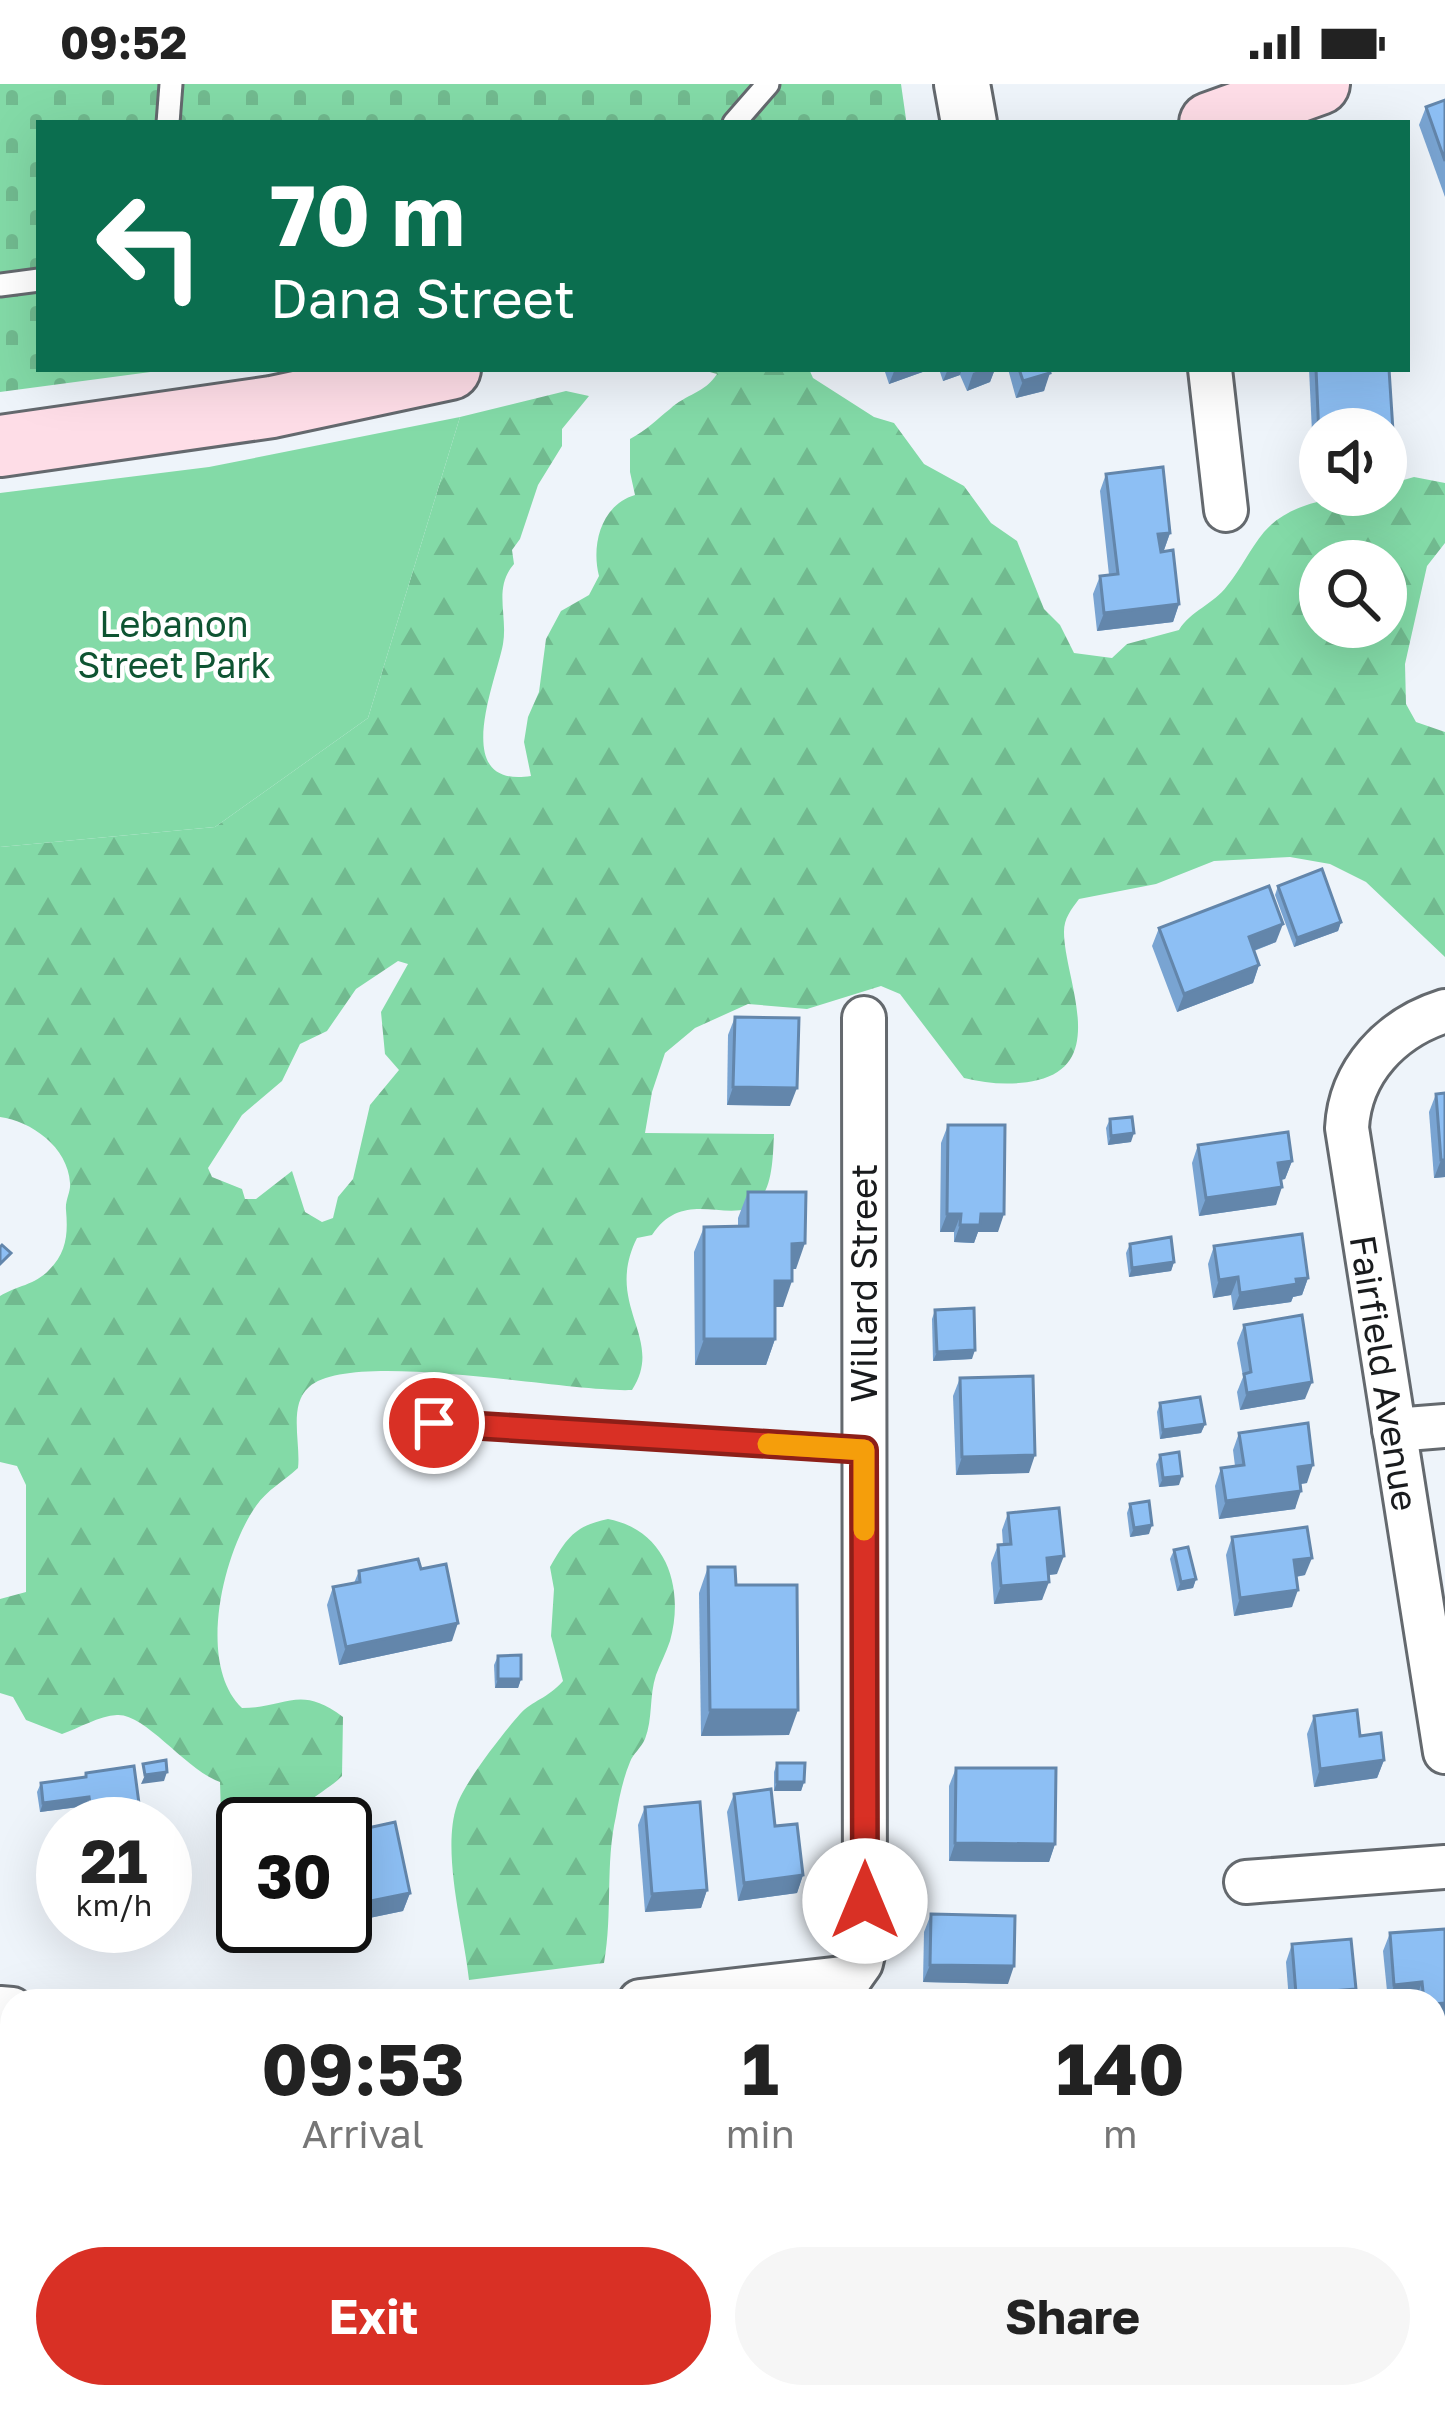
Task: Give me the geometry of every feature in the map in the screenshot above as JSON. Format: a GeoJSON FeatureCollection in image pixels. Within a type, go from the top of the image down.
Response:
{"type":"FeatureCollection","features":[{"type":"Feature","properties":{"kind":"main road"},"geometry":{"type":"LineString","coordinates":[[1218,120],[1319,84]]}},
{"type":"Feature","properties":{"kind":"main road"},"geometry":{"type":"LineString","coordinates":[[0,446],[272,407],[436,372]]}},
{"type":"Feature","properties":{"kind":"street"},"geometry":{"type":"LineString","coordinates":[[962,84],[969,120]]}},
{"type":"Feature","properties":{"kind":"street"},"geometry":{"type":"LineString","coordinates":[[1210,372],[1226,510]]}},
{"type":"Feature","properties":{"kind":"street","name":"Fairfield Avenue"},"geometry":{"type":"LineString","coordinates":[[1445,1011],[1396,1036],[1365,1068],[1348,1106],[1348,1151],[1445,1752]]}},
{"type":"Feature","properties":{"kind":"street","name":"Willard Street"},"geometry":{"type":"LineString","coordinates":[[865,1018],[865,1946],[861,1963],[865,1989]]}},
{"type":"Feature","properties":{"kind":"street"},"geometry":{"type":"LineString","coordinates":[[1394,1430],[1445,1426]]}},
{"type":"Feature","properties":{"kind":"street"},"geometry":{"type":"LineString","coordinates":[[1246,1882],[1445,1868]]}},
{"type":"Feature","properties":{"kind":"lane"},"geometry":{"type":"LineString","coordinates":[[169,120],[171,84]]}},
{"type":"Feature","properties":{"kind":"lane"},"geometry":{"type":"LineString","coordinates":[[737,120],[768,84]]}},
{"type":"Feature","properties":{"kind":"lane"},"geometry":{"type":"LineString","coordinates":[[0,285],[36,280]]}},
{"type":"Feature","properties":{"kind":"lane"},"geometry":{"type":"LineString","coordinates":[[434,1423],[864,1450]]}},
{"type":"Feature","properties":{"kind":"green space"},"geometry":{"type":"Polygon","coordinates":[[[0,84],[901,84],[906,120],[36,120],[36,372],[150,372],[0,392],[0,84]]]}},
{"type":"Feature","properties":{"kind":"green space"},"geometry":{"type":"Polygon","coordinates":[[[710,372],[810,372],[874,417],[894,423],[924,464],[964,486],[991,523],[1017,541],[1044,609],[1060,625],[1074,653],[1112,658],[1127,644],[1179,630],[1222,592],[1264,532],[1289,512],[1299,508],[1299,516],[1407,516],[1407,479],[1445,483],[1445,543],[1427,566],[1405,664],[1406,704],[1416,722],[1445,732],[1445,957],[1366,882],[1330,864],[1290,857],[1214,861],[1156,884],[1079,899],[1064,932],[1077,1038],[1072,1056],[1060,1071],[1038,1080],[1001,1084],[964,1078],[900,994],[881,986],[807,1009],[748,1004],[695,1028],[665,1053],[645,1133],[774,1134],[770,1176],[765,1192],[751,1207],[680,1212],[652,1235],[637,1238],[627,1283],[642,1354],[632,1390],[368,1371],[333,1376],[303,1395],[297,1414],[298,1468],[260,1500],[233,1551],[219,1608],[220,1664],[228,1689],[242,1708],[304,1700],[343,1717],[342,1776],[315,1797],[220,1797],[220,1782],[128,1717],[103,1718],[62,1734],[26,1720],[13,1697],[0,1693],[0,1599],[26,1592],[26,1485],[17,1466],[0,1462],[0,1296],[38,1279],[60,1256],[70,1186],[63,1158],[46,1138],[0,1117],[0,847],[215,827],[368,718],[460,417],[566,391],[589,396],[562,429],[562,446],[538,485],[512,550],[514,564],[503,592],[503,644],[484,729],[484,750],[491,766],[506,776],[531,776],[524,742],[539,692],[546,639],[561,611],[589,595],[599,576],[596,552],[601,528],[614,508],[635,495],[630,439],[707,385],[717,374],[710,372]],[[398,961],[356,989],[327,1031],[300,1044],[282,1081],[242,1115],[208,1168],[212,1177],[242,1189],[245,1199],[256,1199],[292,1171],[305,1212],[322,1222],[333,1218],[338,1197],[353,1179],[370,1105],[399,1070],[385,1054],[381,1012],[408,964],[398,961]]]}},
{"type":"Feature","properties":{"kind":"green space","name":"Lebanon Street Park"},"geometry":{"type":"Polygon","coordinates":[[[460,417],[368,718],[215,827],[0,847],[0,493],[209,467],[460,417]]]}},
{"type":"Feature","properties":{"kind":"green space"},"geometry":{"type":"Polygon","coordinates":[[[608,1519],[628,1525],[657,1548],[675,1601],[647,1731],[630,1762],[618,1802],[604,1963],[469,1980],[452,1868],[457,1805],[513,1722],[563,1681],[551,1636],[554,1589],[550,1567],[573,1535],[608,1519]]]}},
{"type":"Feature","properties":{"kind":"building"},"geometry":{"type":"Polygon","coordinates":[[[1445,100],[1445,161],[1426,107],[1445,100]]]}},
{"type":"Feature","properties":{"kind":"building"},"geometry":{"type":"Polygon","coordinates":[[[1020,372],[1050,372],[1050,373],[1023,381],[1020,372]]]}},
{"type":"Feature","properties":{"kind":"building"},"geometry":{"type":"Polygon","coordinates":[[[1316,372],[1389,372],[1392,408],[1318,408],[1316,372]]]}},
{"type":"Feature","properties":{"kind":"building"},"geometry":{"type":"Polygon","coordinates":[[[1163,467],[1170,533],[1158,534],[1161,552],[1173,550],[1179,604],[1104,613],[1100,576],[1118,574],[1106,474],[1163,467]]]}},
{"type":"Feature","properties":{"kind":"building"},"geometry":{"type":"Polygon","coordinates":[[[1322,869],[1341,922],[1297,938],[1278,886],[1322,869]]]}},
{"type":"Feature","properties":{"kind":"building"},"geometry":{"type":"Polygon","coordinates":[[[1269,886],[1283,924],[1249,937],[1259,965],[1184,994],[1159,928],[1269,886]]]}},
{"type":"Feature","properties":{"kind":"building"},"geometry":{"type":"Polygon","coordinates":[[[735,1017],[799,1018],[797,1088],[733,1087],[735,1017]]]}},
{"type":"Feature","properties":{"kind":"building"},"geometry":{"type":"Polygon","coordinates":[[[1445,1093],[1445,1160],[1441,1160],[1436,1094],[1445,1093]]]}},
{"type":"Feature","properties":{"kind":"building"},"geometry":{"type":"Polygon","coordinates":[[[1132,1117],[1134,1133],[1111,1136],[1110,1119],[1132,1117]]]}},
{"type":"Feature","properties":{"kind":"building"},"geometry":{"type":"Polygon","coordinates":[[[948,1125],[1005,1125],[1004,1214],[981,1214],[980,1225],[960,1225],[961,1214],[947,1214],[948,1125]]]}},
{"type":"Feature","properties":{"kind":"building"},"geometry":{"type":"Polygon","coordinates":[[[1288,1132],[1292,1161],[1278,1163],[1282,1187],[1206,1198],[1198,1145],[1288,1132]]]}},
{"type":"Feature","properties":{"kind":"building"},"geometry":{"type":"Polygon","coordinates":[[[748,1192],[806,1192],[805,1243],[792,1244],[792,1281],[775,1281],[775,1339],[704,1339],[704,1227],[748,1226],[748,1192]]]}},
{"type":"Feature","properties":{"kind":"building"},"geometry":{"type":"Polygon","coordinates":[[[1302,1234],[1308,1278],[1240,1293],[1238,1277],[1219,1280],[1214,1246],[1302,1234]]]}},
{"type":"Feature","properties":{"kind":"building"},"geometry":{"type":"Polygon","coordinates":[[[1171,1237],[1174,1262],[1132,1268],[1130,1244],[1171,1237]]]}},
{"type":"Feature","properties":{"kind":"building"},"geometry":{"type":"Polygon","coordinates":[[[0,1247],[11,1253],[0,1264],[0,1247]]]}},
{"type":"Feature","properties":{"kind":"building"},"geometry":{"type":"Polygon","coordinates":[[[974,1308],[975,1350],[937,1352],[935,1310],[974,1308]]]}},
{"type":"Feature","properties":{"kind":"building"},"geometry":{"type":"Polygon","coordinates":[[[1302,1315],[1312,1382],[1247,1393],[1244,1374],[1251,1372],[1244,1325],[1302,1315]]]}},
{"type":"Feature","properties":{"kind":"building"},"geometry":{"type":"Polygon","coordinates":[[[1033,1376],[1035,1455],[962,1457],[960,1378],[1033,1376]]]}},
{"type":"Feature","properties":{"kind":"building"},"geometry":{"type":"Polygon","coordinates":[[[1200,1397],[1205,1424],[1163,1430],[1160,1403],[1200,1397]]]}},
{"type":"Feature","properties":{"kind":"building"},"geometry":{"type":"Polygon","coordinates":[[[1308,1423],[1313,1465],[1298,1467],[1301,1491],[1226,1501],[1221,1468],[1244,1465],[1239,1433],[1308,1423]]]}},
{"type":"Feature","properties":{"kind":"building"},"geometry":{"type":"Polygon","coordinates":[[[1179,1452],[1182,1476],[1163,1478],[1160,1455],[1179,1452]]]}},
{"type":"Feature","properties":{"kind":"building"},"geometry":{"type":"Polygon","coordinates":[[[1149,1501],[1152,1525],[1134,1528],[1130,1504],[1149,1501]]]}},
{"type":"Feature","properties":{"kind":"building"},"geometry":{"type":"Polygon","coordinates":[[[1059,1508],[1064,1556],[1047,1558],[1049,1582],[1001,1586],[998,1545],[1011,1544],[1008,1513],[1059,1508]]]}},
{"type":"Feature","properties":{"kind":"building"},"geometry":{"type":"Polygon","coordinates":[[[1307,1527],[1312,1558],[1294,1560],[1298,1590],[1240,1598],[1232,1537],[1307,1527]]]}},
{"type":"Feature","properties":{"kind":"building"},"geometry":{"type":"Polygon","coordinates":[[[1188,1547],[1196,1579],[1181,1582],[1174,1550],[1188,1547]]]}},
{"type":"Feature","properties":{"kind":"building"},"geometry":{"type":"Polygon","coordinates":[[[418,1559],[421,1569],[446,1564],[458,1623],[346,1647],[333,1587],[360,1582],[359,1571],[418,1559]]]}},
{"type":"Feature","properties":{"kind":"building"},"geometry":{"type":"Polygon","coordinates":[[[708,1567],[735,1567],[736,1585],[797,1585],[798,1710],[710,1710],[708,1567]]]}},
{"type":"Feature","properties":{"kind":"building"},"geometry":{"type":"Polygon","coordinates":[[[521,1655],[521,1679],[498,1679],[498,1656],[521,1655]]]}},
{"type":"Feature","properties":{"kind":"building"},"geometry":{"type":"Polygon","coordinates":[[[1357,1710],[1360,1736],[1381,1733],[1384,1760],[1320,1769],[1314,1716],[1357,1710]]]}},
{"type":"Feature","properties":{"kind":"building"},"geometry":{"type":"Polygon","coordinates":[[[166,1760],[167,1772],[145,1775],[143,1764],[166,1760]]]}},
{"type":"Feature","properties":{"kind":"building"},"geometry":{"type":"Polygon","coordinates":[[[777,1763],[805,1763],[804,1782],[777,1782],[777,1763]]]}},
{"type":"Feature","properties":{"kind":"building"},"geometry":{"type":"Polygon","coordinates":[[[134,1766],[138,1797],[42,1797],[41,1783],[86,1777],[86,1773],[134,1766]]]}},
{"type":"Feature","properties":{"kind":"building"},"geometry":{"type":"Polygon","coordinates":[[[956,1768],[1056,1768],[1055,1844],[955,1843],[956,1768]]]}},
{"type":"Feature","properties":{"kind":"building"},"geometry":{"type":"Polygon","coordinates":[[[771,1789],[775,1826],[797,1824],[803,1875],[744,1883],[734,1794],[771,1789]]]}},
{"type":"Feature","properties":{"kind":"building"},"geometry":{"type":"Polygon","coordinates":[[[700,1802],[707,1890],[652,1894],[645,1807],[700,1802]]]}},
{"type":"Feature","properties":{"kind":"building"},"geometry":{"type":"Polygon","coordinates":[[[395,1822],[410,1893],[372,1901],[372,1827],[395,1822]]]}},
{"type":"Feature","properties":{"kind":"building"},"geometry":{"type":"Polygon","coordinates":[[[931,1914],[1015,1916],[1014,1966],[930,1965],[931,1914]]]}},
{"type":"Feature","properties":{"kind":"building"},"geometry":{"type":"Polygon","coordinates":[[[1445,1929],[1445,1989],[1423,1989],[1422,1982],[1394,1985],[1390,1933],[1445,1929]]]}},
{"type":"Feature","properties":{"kind":"building"},"geometry":{"type":"Polygon","coordinates":[[[1351,1939],[1356,1989],[1296,1989],[1292,1944],[1351,1939]]]}},
{"type":"Feature","properties":{"kind":"slow traffic"},"geometry":{"type":"LineString","coordinates":[[768,1444],[864,1450],[864,1530]]}},
{"type":"Feature","properties":{"kind":"route"},"geometry":{"type":"LineString","coordinates":[[434,1423],[864,1450],[865,1901]]}}]}
